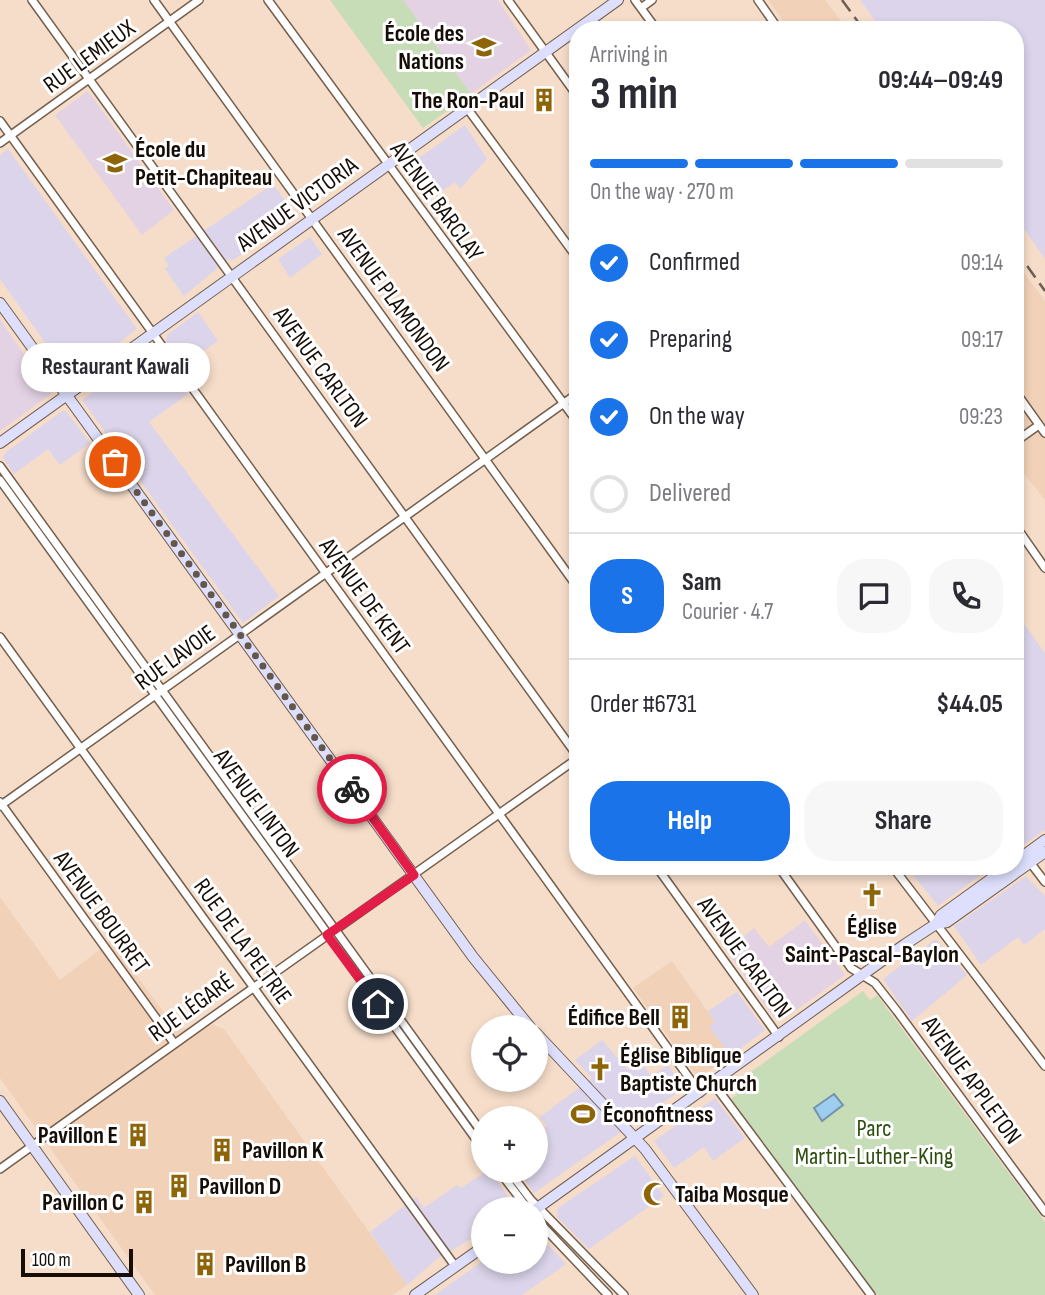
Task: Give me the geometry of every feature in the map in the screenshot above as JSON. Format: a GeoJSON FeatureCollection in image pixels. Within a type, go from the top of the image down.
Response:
{"type":"FeatureCollection","features":[{"type":"Feature","properties":{"kind":"main road","name":"AVENUE VICTORIA"},"geometry":{"type":"LineString","coordinates":[[589,21],[618,0]]}},
{"type":"Feature","properties":{"kind":"main road","name":"AVENUE VICTORIA"},"geometry":{"type":"LineString","coordinates":[[0,443],[569,35]]}},
{"type":"Feature","properties":{"kind":"main road"},"geometry":{"type":"LineString","coordinates":[[0,303],[488,977],[520,1015]]}},
{"type":"Feature","properties":{"kind":"main road"},"geometry":{"type":"LineString","coordinates":[[1024,862],[1045,840]]}},
{"type":"Feature","properties":{"kind":"main road"},"geometry":{"type":"LineString","coordinates":[[1024,860],[1045,852]]}},
{"type":"Feature","properties":{"kind":"main road"},"geometry":{"type":"LineString","coordinates":[[936,924],[940,915],[996,875]]}},
{"type":"Feature","properties":{"kind":"main road"},"geometry":{"type":"LineString","coordinates":[[548,1201],[936,924],[947,922],[1007,875]]}},
{"type":"Feature","properties":{"kind":"main road"},"geometry":{"type":"LineString","coordinates":[[548,1046],[636,1139],[753,1295]]}},
{"type":"Feature","properties":{"kind":"main road"},"geometry":{"type":"LineString","coordinates":[[0,1101],[139,1295]]}},
{"type":"Feature","properties":{"kind":"main road"},"geometry":{"type":"LineString","coordinates":[[415,1295],[471,1255]]}},
{"type":"Feature","properties":{"kind":"street","name":"AVENUE CARLTON"},"geometry":{"type":"LineString","coordinates":[[32,0],[569,745]]}},
{"type":"Feature","properties":{"kind":"street","name":"AVENUE PLAMONDON"},"geometry":{"type":"LineString","coordinates":[[153,0],[569,576]]}},
{"type":"Feature","properties":{"kind":"street","name":"RUE LEMIEUX"},"geometry":{"type":"LineString","coordinates":[[0,143],[199,0]]}},
{"type":"Feature","properties":{"kind":"street","name":"AVENUE BARCLAY"},"geometry":{"type":"LineString","coordinates":[[268,0],[569,413]]}},
{"type":"Feature","properties":{"kind":"street"},"geometry":{"type":"LineString","coordinates":[[508,0],[569,85]]}},
{"type":"Feature","properties":{"kind":"street"},"geometry":{"type":"LineString","coordinates":[[635,0],[650,21]]}},
{"type":"Feature","properties":{"kind":"street"},"geometry":{"type":"LineString","coordinates":[[641,8],[652,0]]}},
{"type":"Feature","properties":{"kind":"street"},"geometry":{"type":"LineString","coordinates":[[758,0],[773,21]]}},
{"type":"Feature","properties":{"kind":"street"},"geometry":{"type":"LineString","coordinates":[[467,108],[569,247]]}},
{"type":"Feature","properties":{"kind":"street","name":"AVENUE DE KENT"},"geometry":{"type":"LineString","coordinates":[[0,121],[700,1093]]}},
{"type":"Feature","properties":{"kind":"street","name":"RUE LAVOIE"},"geometry":{"type":"LineString","coordinates":[[1,804],[569,399]]}},
{"type":"Feature","properties":{"kind":"street"},"geometry":{"type":"LineString","coordinates":[[1024,404],[1045,433]]}},
{"type":"Feature","properties":{"kind":"street"},"geometry":{"type":"LineString","coordinates":[[1024,436],[1039,425]]}},
{"type":"Feature","properties":{"kind":"street","name":"AVENUE LINTON"},"geometry":{"type":"LineString","coordinates":[[0,466],[471,1117]]}},
{"type":"Feature","properties":{"kind":"street","name":"AVENUE LINTON"},"geometry":{"type":"LineString","coordinates":[[0,480],[471,1133]]}},
{"type":"Feature","properties":{"kind":"street"},"geometry":{"type":"LineString","coordinates":[[1024,538],[1045,568]]}},
{"type":"Feature","properties":{"kind":"street","name":"RUE DE LA PELTRIE"},"geometry":{"type":"LineString","coordinates":[[0,638],[455,1266]]}},
{"type":"Feature","properties":{"kind":"street","name":"RUE LÉGARÉ"},"geometry":{"type":"LineString","coordinates":[[0,1169],[252,986],[337,930],[569,764]]}},
{"type":"Feature","properties":{"kind":"street","name":"AVENUE BOURRET"},"geometry":{"type":"LineString","coordinates":[[1,804],[174,1043]]}},
{"type":"Feature","properties":{"kind":"street"},"geometry":{"type":"LineString","coordinates":[[1028,859],[1045,882]]}},
{"type":"Feature","properties":{"kind":"street","name":"AVENUE CARLTON"},"geometry":{"type":"LineString","coordinates":[[662,875],[779,1037]]}},
{"type":"Feature","properties":{"kind":"street"},"geometry":{"type":"LineString","coordinates":[[784,875],[851,968],[862,976]]}},
{"type":"Feature","properties":{"kind":"street"},"geometry":{"type":"LineString","coordinates":[[899,875],[1045,1066]]}},
{"type":"Feature","properties":{"kind":"street","name":"AVENUE APPLETON"},"geometry":{"type":"LineString","coordinates":[[862,976],[874,984],[897,1011],[1042,1203],[1045,1212]]}},
{"type":"Feature","properties":{"kind":"street"},"geometry":{"type":"LineString","coordinates":[[713,1083],[871,1295]]}},
{"type":"Feature","properties":{"kind":"street"},"geometry":{"type":"LineString","coordinates":[[510,1183],[522,1197]]}},
{"type":"Feature","properties":{"kind":"street"},"geometry":{"type":"LineString","coordinates":[[548,1224],[624,1295]]}},
{"type":"Feature","properties":{"kind":"street"},"geometry":{"type":"LineString","coordinates":[[548,1227],[608,1295]]}},
{"type":"Feature","properties":{"kind":"shaded area","name":"École des Nations"},"geometry":{"type":"Polygon","coordinates":[[[403,0],[498,0],[531,50],[471,94],[403,0]]]}},
{"type":"Feature","properties":{"kind":"shaded area"},"geometry":{"type":"Polygon","coordinates":[[[768,0],[825,0],[841,21],[783,21],[768,0]]]}},
{"type":"Feature","properties":{"kind":"shaded area"},"geometry":{"type":"Polygon","coordinates":[[[860,0],[1045,0],[1045,259],[1024,229],[1024,21],[875,21],[860,0]]]}},
{"type":"Feature","properties":{"kind":"shaded area","name":"École du Petit-Chapiteau"},"geometry":{"type":"Polygon","coordinates":[[[88,91],[174,210],[142,235],[55,115],[88,91]]]}},
{"type":"Feature","properties":{"kind":"shaded area"},"geometry":{"type":"Polygon","coordinates":[[[465,125],[487,159],[460,189],[455,182],[426,203],[405,168],[465,125]]]}},
{"type":"Feature","properties":{"kind":"shaded area"},"geometry":{"type":"Polygon","coordinates":[[[8,149],[137,329],[71,379],[0,279],[0,155],[8,149]]]}},
{"type":"Feature","properties":{"kind":"shaded area"},"geometry":{"type":"Polygon","coordinates":[[[273,184],[297,218],[233,260],[228,259],[184,296],[165,269],[169,266],[164,258],[273,184]]]}},
{"type":"Feature","properties":{"kind":"shaded area"},"geometry":{"type":"Polygon","coordinates":[[[310,237],[322,254],[290,278],[278,259],[310,237]]]}},
{"type":"Feature","properties":{"kind":"shaded area"},"geometry":{"type":"Polygon","coordinates":[[[1024,273],[1045,301],[1045,500],[1024,473],[1024,273]]]}},
{"type":"Feature","properties":{"kind":"shaded area"},"geometry":{"type":"Polygon","coordinates":[[[198,312],[218,341],[184,365],[178,381],[188,394],[149,422],[279,596],[243,623],[82,400],[150,351],[160,364],[164,362],[167,335],[198,312]]]}},
{"type":"Feature","properties":{"kind":"shaded area"},"geometry":{"type":"Polygon","coordinates":[[[0,319],[51,394],[0,431],[0,319]]]}},
{"type":"Feature","properties":{"kind":"shaded area"},"geometry":{"type":"Polygon","coordinates":[[[62,411],[66,411],[90,443],[60,465],[48,449],[14,474],[3,458],[5,453],[62,411]]]}},
{"type":"Feature","properties":{"kind":"shaded area"},"geometry":{"type":"Polygon","coordinates":[[[1024,624],[1045,653],[1045,830],[1024,845],[1024,624]]]}},
{"type":"Feature","properties":{"kind":"shaded area"},"geometry":{"type":"Polygon","coordinates":[[[913,875],[981,875],[938,906],[913,875]]]}},
{"type":"Feature","properties":{"kind":"shaded area"},"geometry":{"type":"Polygon","coordinates":[[[1026,876],[1045,896],[1045,929],[1024,945],[1018,937],[981,965],[954,926],[1026,876]]]}},
{"type":"Feature","properties":{"kind":"shaded area"},"geometry":{"type":"Polygon","coordinates":[[[0,897],[60,980],[111,941],[176,1029],[213,1025],[224,1029],[407,1285],[392,1295],[155,1295],[0,1078],[0,897]]]}},
{"type":"Feature","properties":{"kind":"shaded area"},"geometry":{"type":"Polygon","coordinates":[[[805,920],[845,975],[781,1021],[778,1017],[775,1019],[726,950],[754,928],[769,947],[805,920]]]}},
{"type":"Feature","properties":{"kind":"shaded area"},"geometry":{"type":"Polygon","coordinates":[[[936,939],[967,975],[912,1021],[883,979],[936,939]]]}},
{"type":"Feature","properties":{"kind":"shaded area"},"geometry":{"type":"Polygon","coordinates":[[[672,961],[715,1022],[709,1027],[731,1056],[698,1078],[633,988],[672,961]]]}},
{"type":"Feature","properties":{"kind":"shaded area"},"geometry":{"type":"Polygon","coordinates":[[[737,992],[765,1030],[731,1056],[708,1026],[715,1022],[708,1011],[737,992]]]}},
{"type":"Feature","properties":{"kind":"shaded area"},"geometry":{"type":"Polygon","coordinates":[[[602,1040],[628,1070],[641,1061],[651,1076],[668,1065],[685,1087],[534,1193],[527,1183],[548,1183],[548,1111],[592,1078],[575,1060],[602,1040]]]}},
{"type":"Feature","properties":{"kind":"shaded area"},"geometry":{"type":"Polygon","coordinates":[[[715,1098],[745,1138],[713,1161],[704,1147],[674,1168],[654,1141],[715,1098]]]}},
{"type":"Feature","properties":{"kind":"shaded area"},"geometry":{"type":"Polygon","coordinates":[[[635,1156],[664,1196],[589,1249],[557,1217],[558,1208],[635,1156]]]}},
{"type":"Feature","properties":{"kind":"shaded area"},"geometry":{"type":"Polygon","coordinates":[[[471,1181],[499,1183],[508,1197],[471,1197],[471,1239],[437,1259],[407,1285],[370,1232],[416,1197],[424,1208],[457,1185],[461,1188],[471,1181]]]}},
{"type":"Feature","properties":{"kind":"shaded area"},"geometry":{"type":"Polygon","coordinates":[[[548,1245],[566,1264],[522,1295],[435,1295],[471,1270],[471,1274],[548,1274],[548,1245]]]}},
{"type":"Feature","properties":{"kind":"green space"},"geometry":{"type":"Polygon","coordinates":[[[330,0],[403,0],[471,94],[423,128],[330,0]]]}},
{"type":"Feature","properties":{"kind":"green space","name":"Parc Martin-Luther-King"},"geometry":{"type":"Polygon","coordinates":[[[863,991],[870,1000],[877,995],[1045,1222],[1045,1295],[877,1295],[731,1099],[738,1093],[733,1085],[863,991]]]}},
{"type":"Feature","properties":{"kind":"water"},"geometry":{"type":"Polygon","coordinates":[[[834,1094],[843,1105],[822,1121],[814,1108],[834,1094]]]}},
{"type":"Feature","properties":{"kind":"railway"},"geometry":{"type":"LineString","coordinates":[[842,0],[857,21]]}},
{"type":"Feature","properties":{"kind":"railway"},"geometry":{"type":"LineString","coordinates":[[1024,262],[1045,291]]}},
{"type":"Feature","properties":{"kind":"way so far"},"geometry":{"type":"LineString","coordinates":[[115,462],[352,789]]}},
{"type":"Feature","properties":{"kind":"place","name":"École des Nations"},"geometry":{"type":"Point","coordinates":[484,47]}},
{"type":"Feature","properties":{"kind":"place","name":"The Ron-Paul"},"geometry":{"type":"Point","coordinates":[544,100]}},
{"type":"Feature","properties":{"kind":"place","name":"École du Petit-Chapiteau"},"geometry":{"type":"Point","coordinates":[115,163]}},
{"type":"Feature","properties":{"kind":"place","name":"Restaurant Kawali"},"geometry":{"type":"Point","coordinates":[115,462]}},
{"type":"Feature","properties":{"kind":"place","name":"Église Saint-Pascal-Baylon"},"geometry":{"type":"Point","coordinates":[872,895]}},
{"type":"Feature","properties":{"kind":"place","name":"Édifice Bell"},"geometry":{"type":"Point","coordinates":[680,1017]}},
{"type":"Feature","properties":{"kind":"place","name":"Église Biblique Baptiste Church"},"geometry":{"type":"Point","coordinates":[600,1069]}},
{"type":"Feature","properties":{"kind":"place","name":"Éconofitness"},"geometry":{"type":"Point","coordinates":[583,1114]}},
{"type":"Feature","properties":{"kind":"place","name":"Pavillon E"},"geometry":{"type":"Point","coordinates":[138,1135]}},
{"type":"Feature","properties":{"kind":"place","name":"Pavillon K"},"geometry":{"type":"Point","coordinates":[222,1150]}},
{"type":"Feature","properties":{"kind":"place","name":"Pavillon D"},"geometry":{"type":"Point","coordinates":[179,1186]}},
{"type":"Feature","properties":{"kind":"place","name":"Taiba Mosque"},"geometry":{"type":"Point","coordinates":[655,1194]}},
{"type":"Feature","properties":{"kind":"place","name":"Pavillon C"},"geometry":{"type":"Point","coordinates":[144,1202]}},
{"type":"Feature","properties":{"kind":"place","name":"Pavillon B"},"geometry":{"type":"Point","coordinates":[205,1264]}},
{"type":"Feature","properties":{"kind":"route"},"geometry":{"type":"LineString","coordinates":[[352,789],[414,875],[327,935],[378,1004]]}}]}
